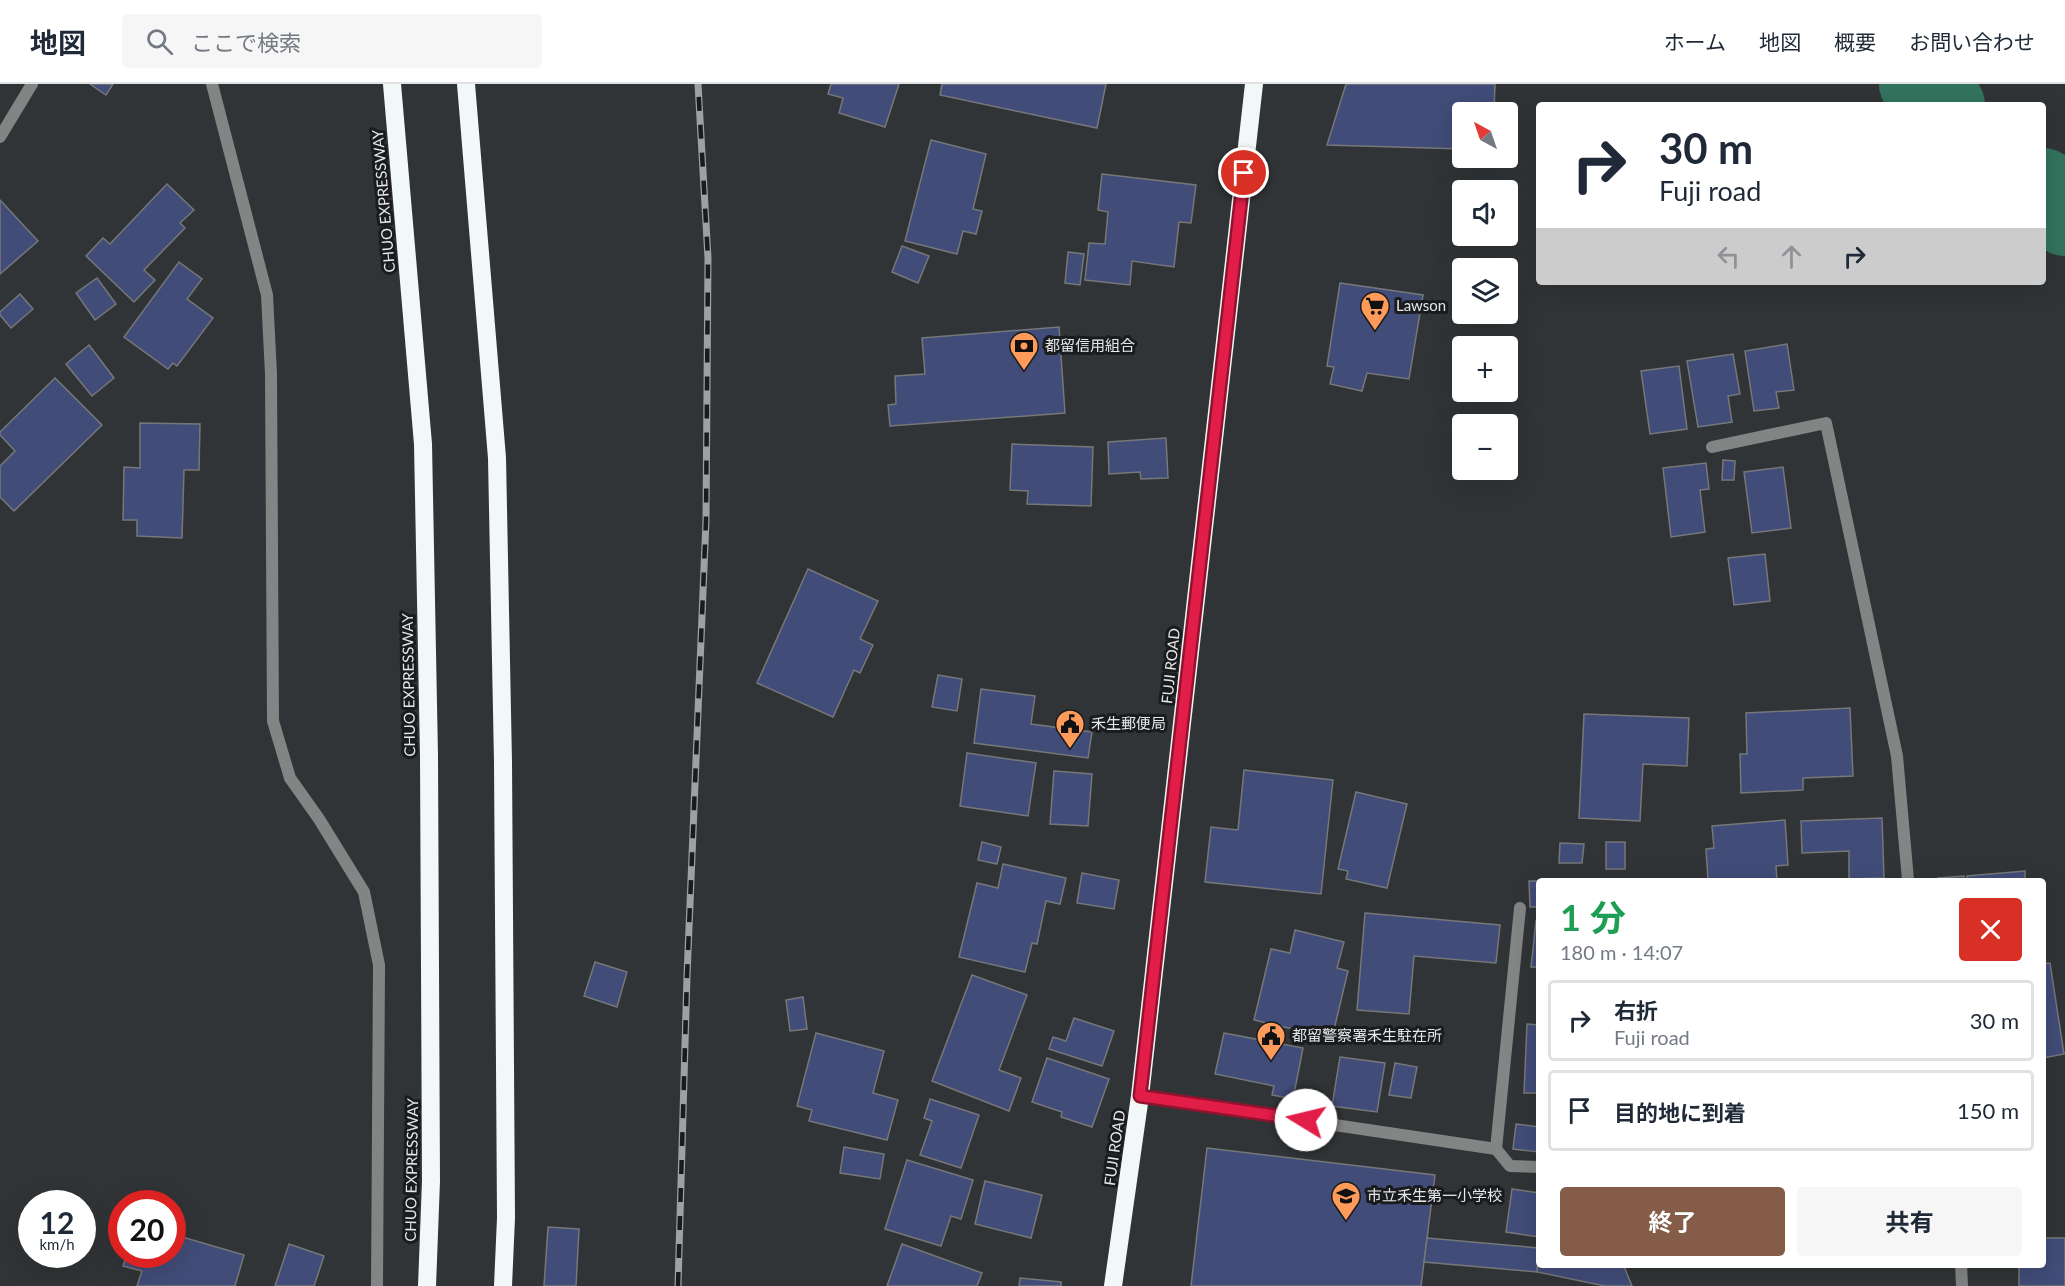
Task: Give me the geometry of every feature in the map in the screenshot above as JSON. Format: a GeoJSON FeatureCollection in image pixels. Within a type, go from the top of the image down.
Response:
{"type":"FeatureCollection","features":[{"type":"Feature","properties":{"kind":"highway","name":"CHUO EXPRESSWAY"},"geometry":{"type":"LineString","coordinates":[[392,84],[423,444],[429,756],[431,1181],[427,1286]]}},
{"type":"Feature","properties":{"kind":"highway"},"geometry":{"type":"LineString","coordinates":[[466,84],[497,458],[506,1218],[503,1286]]}},
{"type":"Feature","properties":{"kind":"highway","name":"FUJI ROAD"},"geometry":{"type":"LineString","coordinates":[[1113,1286],[1140,1096],[1254,84]]}},
{"type":"Feature","properties":{"kind":"street"},"geometry":{"type":"LineString","coordinates":[[0,137],[32,84]]}},
{"type":"Feature","properties":{"kind":"street"},"geometry":{"type":"LineString","coordinates":[[212,84],[267,295],[271,374],[273,721],[290,778],[319,819],[364,892],[379,965],[377,1286]]}},
{"type":"Feature","properties":{"kind":"street"},"geometry":{"type":"LineString","coordinates":[[1712,447],[1826,423],[1897,756],[1908,878]]}},
{"type":"Feature","properties":{"kind":"street"},"geometry":{"type":"LineString","coordinates":[[1496,1149],[1520,908]]}},
{"type":"Feature","properties":{"kind":"street"},"geometry":{"type":"LineString","coordinates":[[1140,1096],[1496,1149],[1510,1166],[1536,1167]]}},
{"type":"Feature","properties":{"kind":"street"},"geometry":{"type":"LineString","coordinates":[[1961,1268],[1962,1286]]}},
{"type":"Feature","properties":{"kind":"building"},"geometry":{"type":"Polygon","coordinates":[[[90,84],[113,84],[106,95],[90,84]]]}},
{"type":"Feature","properties":{"kind":"building"},"geometry":{"type":"Polygon","coordinates":[[[831,84],[899,84],[885,127],[839,113],[843,98],[828,94],[831,84]]]}},
{"type":"Feature","properties":{"kind":"building"},"geometry":{"type":"Polygon","coordinates":[[[942,84],[1106,84],[1097,128],[940,95],[942,84]]]}},
{"type":"Feature","properties":{"kind":"building"},"geometry":{"type":"Polygon","coordinates":[[[1346,84],[1495,84],[1494,102],[1452,102],[1452,149],[1327,145],[1346,84]]]}},
{"type":"Feature","properties":{"kind":"building"},"geometry":{"type":"Polygon","coordinates":[[[931,140],[986,154],[973,209],[982,211],[976,234],[963,231],[957,254],[905,241],[931,140]]]}},
{"type":"Feature","properties":{"kind":"building"},"geometry":{"type":"Polygon","coordinates":[[[1102,174],[1196,185],[1191,223],[1179,222],[1174,267],[1132,261],[1130,285],[1085,280],[1089,243],[1105,244],[1108,212],[1098,210],[1102,174]]]}},
{"type":"Feature","properties":{"kind":"building"},"geometry":{"type":"Polygon","coordinates":[[[167,184],[194,210],[180,223],[185,228],[144,270],[155,280],[134,302],[86,256],[103,238],[110,244],[167,184]]]}},
{"type":"Feature","properties":{"kind":"building"},"geometry":{"type":"Polygon","coordinates":[[[0,200],[38,241],[0,274],[0,200]]]}},
{"type":"Feature","properties":{"kind":"building"},"geometry":{"type":"Polygon","coordinates":[[[902,246],[929,256],[918,283],[892,272],[902,246]]]}},
{"type":"Feature","properties":{"kind":"building"},"geometry":{"type":"Polygon","coordinates":[[[1068,252],[1084,254],[1080,285],[1065,283],[1068,252]]]}},
{"type":"Feature","properties":{"kind":"building"},"geometry":{"type":"Polygon","coordinates":[[[179,262],[202,279],[187,299],[213,318],[177,366],[173,363],[168,369],[124,337],[179,262]]]}},
{"type":"Feature","properties":{"kind":"building"},"geometry":{"type":"Polygon","coordinates":[[[97,278],[116,304],[95,320],[76,293],[97,278]]]}},
{"type":"Feature","properties":{"kind":"building","name":"Lawson"},"geometry":{"type":"Polygon","coordinates":[[[1340,283],[1423,295],[1409,379],[1367,373],[1362,391],[1330,384],[1334,367],[1327,366],[1340,283]]]}},
{"type":"Feature","properties":{"kind":"building"},"geometry":{"type":"Polygon","coordinates":[[[20,294],[33,309],[11,328],[0,312],[20,294]]]}},
{"type":"Feature","properties":{"kind":"building"},"geometry":{"type":"Polygon","coordinates":[[[1059,327],[1065,413],[890,426],[888,405],[896,404],[895,376],[925,374],[922,338],[1059,327]]]}},
{"type":"Feature","properties":{"kind":"building"},"geometry":{"type":"Polygon","coordinates":[[[1787,344],[1794,390],[1776,392],[1779,408],[1754,411],[1745,351],[1787,344]]]}},
{"type":"Feature","properties":{"kind":"building"},"geometry":{"type":"Polygon","coordinates":[[[89,345],[114,378],[92,396],[66,364],[89,345]]]}},
{"type":"Feature","properties":{"kind":"building"},"geometry":{"type":"Polygon","coordinates":[[[1733,354],[1740,394],[1728,396],[1732,422],[1698,427],[1687,361],[1733,354]]]}},
{"type":"Feature","properties":{"kind":"building"},"geometry":{"type":"Polygon","coordinates":[[[1679,366],[1687,429],[1650,434],[1641,371],[1679,366]]]}},
{"type":"Feature","properties":{"kind":"building"},"geometry":{"type":"Polygon","coordinates":[[[55,378],[102,425],[14,511],[0,497],[0,466],[15,451],[0,435],[0,432],[55,378]]]}},
{"type":"Feature","properties":{"kind":"building"},"geometry":{"type":"Polygon","coordinates":[[[140,423],[200,424],[199,470],[184,470],[182,538],[137,536],[137,520],[123,520],[124,467],[140,468],[140,423]]]}},
{"type":"Feature","properties":{"kind":"building"},"geometry":{"type":"Polygon","coordinates":[[[1166,438],[1168,478],[1141,479],[1140,472],[1109,474],[1108,442],[1166,438]]]}},
{"type":"Feature","properties":{"kind":"building"},"geometry":{"type":"Polygon","coordinates":[[[1012,444],[1093,447],[1091,506],[1027,504],[1028,491],[1010,490],[1012,444]]]}},
{"type":"Feature","properties":{"kind":"building"},"geometry":{"type":"Polygon","coordinates":[[[1723,460],[1735,461],[1734,480],[1722,480],[1723,460]]]}},
{"type":"Feature","properties":{"kind":"building"},"geometry":{"type":"Polygon","coordinates":[[[1706,463],[1709,489],[1700,490],[1705,532],[1671,537],[1663,468],[1706,463]]]}},
{"type":"Feature","properties":{"kind":"building"},"geometry":{"type":"Polygon","coordinates":[[[1783,467],[1791,528],[1752,533],[1744,472],[1783,467]]]}},
{"type":"Feature","properties":{"kind":"building"},"geometry":{"type":"Polygon","coordinates":[[[1765,554],[1770,601],[1734,605],[1728,558],[1765,554]]]}},
{"type":"Feature","properties":{"kind":"building"},"geometry":{"type":"Polygon","coordinates":[[[808,569],[878,601],[860,639],[873,645],[860,673],[854,670],[833,717],[757,683],[808,569]]]}},
{"type":"Feature","properties":{"kind":"building"},"geometry":{"type":"Polygon","coordinates":[[[938,675],[962,679],[957,711],[932,707],[938,675]]]}},
{"type":"Feature","properties":{"kind":"building"},"geometry":{"type":"Polygon","coordinates":[[[981,689],[1035,696],[1031,724],[1092,732],[1088,758],[974,743],[981,689]]]}},
{"type":"Feature","properties":{"kind":"building"},"geometry":{"type":"Polygon","coordinates":[[[1850,708],[1853,776],[1803,778],[1803,790],[1741,793],[1740,754],[1747,754],[1746,713],[1850,708]]]}},
{"type":"Feature","properties":{"kind":"building"},"geometry":{"type":"Polygon","coordinates":[[[1584,714],[1689,718],[1687,766],[1643,764],[1640,821],[1579,818],[1584,714]]]}},
{"type":"Feature","properties":{"kind":"building"},"geometry":{"type":"Polygon","coordinates":[[[967,753],[1036,763],[1028,816],[960,806],[967,753]]]}},
{"type":"Feature","properties":{"kind":"building"},"geometry":{"type":"Polygon","coordinates":[[[1244,770],[1333,780],[1321,894],[1205,882],[1211,827],[1238,830],[1244,770]]]}},
{"type":"Feature","properties":{"kind":"building"},"geometry":{"type":"Polygon","coordinates":[[[1054,771],[1092,774],[1088,826],[1050,824],[1054,771]]]}},
{"type":"Feature","properties":{"kind":"building"},"geometry":{"type":"Polygon","coordinates":[[[1356,792],[1407,804],[1387,888],[1346,879],[1348,871],[1338,869],[1356,792]]]}},
{"type":"Feature","properties":{"kind":"building"},"geometry":{"type":"Polygon","coordinates":[[[1882,818],[1884,878],[1849,878],[1849,851],[1802,853],[1801,821],[1882,818]]]}},
{"type":"Feature","properties":{"kind":"building"},"geometry":{"type":"Polygon","coordinates":[[[1785,820],[1788,865],[1776,866],[1777,878],[1708,878],[1706,849],[1714,848],[1712,826],[1785,820]]]}},
{"type":"Feature","properties":{"kind":"building"},"geometry":{"type":"Polygon","coordinates":[[[982,842],[1001,847],[997,864],[978,860],[982,842]]]}},
{"type":"Feature","properties":{"kind":"building"},"geometry":{"type":"Polygon","coordinates":[[[1606,842],[1625,842],[1625,869],[1606,869],[1606,842]]]}},
{"type":"Feature","properties":{"kind":"building"},"geometry":{"type":"Polygon","coordinates":[[[1560,843],[1584,844],[1582,863],[1559,863],[1560,843]]]}},
{"type":"Feature","properties":{"kind":"building"},"geometry":{"type":"Polygon","coordinates":[[[1003,864],[1066,878],[1060,904],[1046,901],[1037,944],[1032,943],[1025,972],[959,957],[977,883],[998,888],[1003,864]]]}},
{"type":"Feature","properties":{"kind":"building"},"geometry":{"type":"Polygon","coordinates":[[[2025,871],[2025,878],[1967,878],[1967,876],[2025,871]]]}},
{"type":"Feature","properties":{"kind":"building"},"geometry":{"type":"Polygon","coordinates":[[[1082,873],[1119,880],[1114,909],[1077,903],[1082,873]]]}},
{"type":"Feature","properties":{"kind":"building"},"geometry":{"type":"Polygon","coordinates":[[[1964,876],[1964,878],[1938,878],[1964,876]]]}},
{"type":"Feature","properties":{"kind":"building"},"geometry":{"type":"Polygon","coordinates":[[[1529,881],[1536,881],[1536,907],[1530,907],[1529,881]]]}},
{"type":"Feature","properties":{"kind":"building"},"geometry":{"type":"Polygon","coordinates":[[[1365,913],[1500,925],[1496,963],[1414,956],[1409,1014],[1357,1010],[1365,913]]]}},
{"type":"Feature","properties":{"kind":"building"},"geometry":{"type":"Polygon","coordinates":[[[1536,921],[1536,967],[1531,967],[1536,921]]]}},
{"type":"Feature","properties":{"kind":"building"},"geometry":{"type":"Polygon","coordinates":[[[1295,930],[1344,942],[1337,968],[1348,971],[1332,1038],[1254,1020],[1271,949],[1290,953],[1295,930]]]}},
{"type":"Feature","properties":{"kind":"building"},"geometry":{"type":"Polygon","coordinates":[[[595,962],[627,972],[617,1007],[584,996],[595,962]]]}},
{"type":"Feature","properties":{"kind":"building"},"geometry":{"type":"Polygon","coordinates":[[[2050,963],[2064,1054],[2046,1057],[2046,964],[2050,963]]]}},
{"type":"Feature","properties":{"kind":"building"},"geometry":{"type":"Polygon","coordinates":[[[972,975],[1027,995],[999,1070],[1021,1078],[1009,1111],[932,1081],[972,975]]]}},
{"type":"Feature","properties":{"kind":"building"},"geometry":{"type":"Polygon","coordinates":[[[803,997],[807,1029],[790,1031],[786,1000],[803,997]]]}},
{"type":"Feature","properties":{"kind":"building"},"geometry":{"type":"Polygon","coordinates":[[[1074,1018],[1114,1031],[1102,1066],[1049,1049],[1053,1037],[1066,1041],[1074,1018]]]}},
{"type":"Feature","properties":{"kind":"building"},"geometry":{"type":"Polygon","coordinates":[[[1527,1024],[1536,1025],[1536,1093],[1524,1093],[1527,1024]]]}},
{"type":"Feature","properties":{"kind":"building"},"geometry":{"type":"Polygon","coordinates":[[[816,1033],[884,1051],[873,1093],[898,1100],[887,1140],[809,1121],[812,1110],[797,1106],[816,1033]]]}},
{"type":"Feature","properties":{"kind":"building"},"geometry":{"type":"Polygon","coordinates":[[[1224,1033],[1303,1048],[1293,1099],[1272,1095],[1274,1086],[1215,1074],[1224,1033]]]}},
{"type":"Feature","properties":{"kind":"building"},"geometry":{"type":"Polygon","coordinates":[[[1340,1057],[1385,1063],[1377,1112],[1332,1106],[1340,1057]]]}},
{"type":"Feature","properties":{"kind":"building"},"geometry":{"type":"Polygon","coordinates":[[[1047,1058],[1109,1079],[1092,1127],[1061,1117],[1062,1112],[1032,1102],[1047,1058]]]}},
{"type":"Feature","properties":{"kind":"building"},"geometry":{"type":"Polygon","coordinates":[[[1395,1063],[1417,1067],[1411,1098],[1389,1095],[1395,1063]]]}},
{"type":"Feature","properties":{"kind":"building"},"geometry":{"type":"Polygon","coordinates":[[[930,1099],[979,1115],[961,1168],[920,1155],[932,1121],[924,1118],[930,1099]]]}},
{"type":"Feature","properties":{"kind":"building"},"geometry":{"type":"Polygon","coordinates":[[[1516,1124],[1536,1127],[1536,1152],[1513,1149],[1516,1124]]]}},
{"type":"Feature","properties":{"kind":"building"},"geometry":{"type":"Polygon","coordinates":[[[844,1147],[884,1154],[880,1179],[840,1173],[844,1147]]]}},
{"type":"Feature","properties":{"kind":"building"},"geometry":{"type":"Polygon","coordinates":[[[1207,1148],[1435,1175],[1421,1286],[1191,1286],[1207,1148]]]}},
{"type":"Feature","properties":{"kind":"building"},"geometry":{"type":"Polygon","coordinates":[[[907,1160],[973,1180],[961,1219],[951,1216],[941,1246],[885,1229],[907,1160]]]}},
{"type":"Feature","properties":{"kind":"building"},"geometry":{"type":"Polygon","coordinates":[[[985,1181],[1042,1195],[1031,1238],[975,1224],[985,1181]]]}},
{"type":"Feature","properties":{"kind":"building"},"geometry":{"type":"Polygon","coordinates":[[[1512,1189],[1536,1193],[1536,1237],[1506,1232],[1512,1189]]]}},
{"type":"Feature","properties":{"kind":"building"},"geometry":{"type":"Polygon","coordinates":[[[548,1227],[579,1229],[576,1286],[544,1286],[548,1227]]]}},
{"type":"Feature","properties":{"kind":"building"},"geometry":{"type":"Polygon","coordinates":[[[186,1238],[244,1255],[235,1286],[137,1286],[142,1271],[131,1268],[186,1268],[186,1238]]]}},
{"type":"Feature","properties":{"kind":"building"},"geometry":{"type":"Polygon","coordinates":[[[1427,1238],[1536,1248],[1537,1268],[1537,1272],[1424,1262],[1427,1238]]]}},
{"type":"Feature","properties":{"kind":"building"},"geometry":{"type":"Polygon","coordinates":[[[2046,1238],[2065,1238],[2065,1286],[2019,1286],[2019,1268],[2046,1268],[2046,1238]]]}},
{"type":"Feature","properties":{"kind":"building"},"geometry":{"type":"Polygon","coordinates":[[[289,1244],[324,1256],[314,1286],[275,1286],[289,1244]]]}},
{"type":"Feature","properties":{"kind":"building"},"geometry":{"type":"Polygon","coordinates":[[[902,1244],[982,1273],[977,1286],[887,1286],[902,1244]]]}},
{"type":"Feature","properties":{"kind":"building"},"geometry":{"type":"Polygon","coordinates":[[[1537,1268],[1625,1268],[1632,1286],[1605,1286],[1537,1272],[1537,1268]]]}},
{"type":"Feature","properties":{"kind":"building"},"geometry":{"type":"Polygon","coordinates":[[[1020,1278],[1061,1282],[1061,1286],[1019,1286],[1020,1278]]]}},
{"type":"Feature","properties":{"kind":"waterway"},"geometry":{"type":"LineString","coordinates":[[1916,84],[1943,102]]}},
{"type":"Feature","properties":{"kind":"waterway"},"geometry":{"type":"LineString","coordinates":[[2046,190],[2065,219]]}},
{"type":"Feature","properties":{"kind":"railway"},"geometry":{"type":"LineString","coordinates":[[678,1286],[687,976],[706,520],[708,258],[698,84]]}},
{"type":"Feature","properties":{"kind":"place","name":"Lawson"},"geometry":{"type":"Point","coordinates":[1375,332]}},
{"type":"Feature","properties":{"kind":"place","name":"都留信用組合"},"geometry":{"type":"Point","coordinates":[1024,372]}},
{"type":"Feature","properties":{"kind":"place","name":"禾生郵便局"},"geometry":{"type":"Point","coordinates":[1070,750]}},
{"type":"Feature","properties":{"kind":"place","name":"都留警察署禾生駐在所"},"geometry":{"type":"Point","coordinates":[1271,1062]}},
{"type":"Feature","properties":{"kind":"place","name":"市立禾生第一小学校"},"geometry":{"type":"Point","coordinates":[1346,1222]}},
{"type":"Feature","properties":{"kind":"route"},"geometry":{"type":"LineString","coordinates":[[1244,173],[1140,1096],[1306,1120]]}}]}
